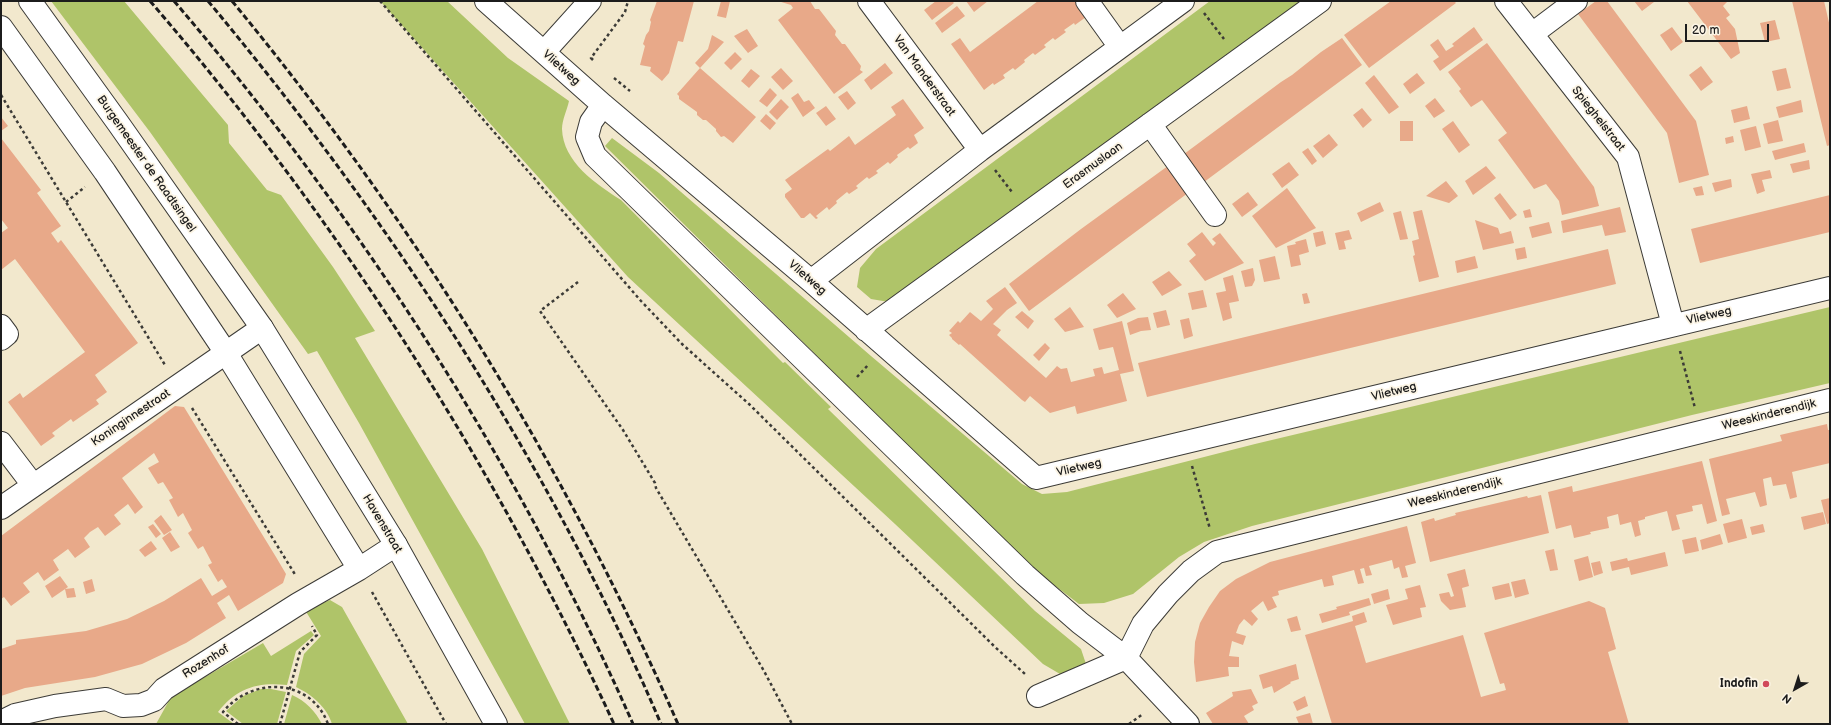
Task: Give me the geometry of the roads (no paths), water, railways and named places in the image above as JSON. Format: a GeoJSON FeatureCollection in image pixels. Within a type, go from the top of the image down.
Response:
{"type":"FeatureCollection","features":[{"type":"Feature","properties":{"kind":"street","name":"Burgemeester de Raadtsingel"},"geometry":{"type":"LineString","coordinates":[[30,1],[114,117],[262,328]]}},
{"type":"Feature","properties":{"kind":"street","name":"Vlietweg"},"geometry":{"type":"LineString","coordinates":[[486,1],[603,106],[811,281],[1036,478],[1830,288]]}},
{"type":"Feature","properties":{"kind":"street"},"geometry":{"type":"LineString","coordinates":[[544,52],[590,1]]}},
{"type":"Feature","properties":{"kind":"street","name":"Van Manderstraat"},"geometry":{"type":"LineString","coordinates":[[869,1],[980,150]]}},
{"type":"Feature","properties":{"kind":"street"},"geometry":{"type":"LineString","coordinates":[[1087,1],[1120,47]]}},
{"type":"Feature","properties":{"kind":"street"},"geometry":{"type":"LineString","coordinates":[[811,281],[980,150],[1183,1]]}},
{"type":"Feature","properties":{"kind":"street","name":"Erasmuslaan"},"geometry":{"type":"LineString","coordinates":[[866,330],[1320,1]]}},
{"type":"Feature","properties":{"kind":"street","name":"Spieghelstraat"},"geometry":{"type":"LineString","coordinates":[[1506,1],[1628,157],[1672,325]]}},
{"type":"Feature","properties":{"kind":"street"},"geometry":{"type":"LineString","coordinates":[[1532,34],[1576,1]]}},
{"type":"Feature","properties":{"kind":"street"},"geometry":{"type":"LineString","coordinates":[[1,27],[104,172],[218,358],[359,569]]}},
{"type":"Feature","properties":{"kind":"street"},"geometry":{"type":"LineString","coordinates":[[603,106],[590,122],[587,137],[594,156],[1025,575],[1080,623],[1126,658],[1188,724]]}},
{"type":"Feature","properties":{"kind":"street"},"geometry":{"type":"LineString","coordinates":[[1150,124],[1215,215]]}},
{"type":"Feature","properties":{"kind":"street"},"geometry":{"type":"LineString","coordinates":[[1,326],[7,334],[1,339]]}},
{"type":"Feature","properties":{"kind":"street","name":"Koninginnestraat"},"geometry":{"type":"LineString","coordinates":[[1,508],[262,328]]}},
{"type":"Feature","properties":{"kind":"street","name":"Havenstraat"},"geometry":{"type":"LineString","coordinates":[[262,328],[396,545],[496,724]]}},
{"type":"Feature","properties":{"kind":"street","name":"Weeskinderendijk"},"geometry":{"type":"LineString","coordinates":[[1126,658],[1143,624],[1168,594],[1191,571],[1217,552],[1830,400]]}},
{"type":"Feature","properties":{"kind":"street"},"geometry":{"type":"LineString","coordinates":[[1,443],[33,485]]}},
{"type":"Feature","properties":{"kind":"street","name":"Rozenhof"},"geometry":{"type":"LineString","coordinates":[[1,722],[15,715],[54,706],[106,700],[123,706],[141,705],[154,700],[164,689],[303,600],[359,569],[396,545]]}},
{"type":"Feature","properties":{"kind":"street"},"geometry":{"type":"LineString","coordinates":[[1042,694],[1126,658]]}},
{"type":"Feature","properties":{"kind":"railway"},"geometry":{"type":"LineString","coordinates":[[150,1],[219,84],[285,169],[348,256],[407,346],[464,438],[517,531],[567,627],[614,724]]}},
{"type":"Feature","properties":{"kind":"railway"},"geometry":{"type":"LineString","coordinates":[[174,1],[242,84],[308,169],[370,256],[430,346],[486,437],[538,531],[588,627],[633,724]]}},
{"type":"Feature","properties":{"kind":"railway"},"geometry":{"type":"LineString","coordinates":[[208,1],[275,84],[340,169],[402,256],[461,346],[569,531],[617,627],[661,724]]}},
{"type":"Feature","properties":{"kind":"railway"},"geometry":{"type":"LineString","coordinates":[[232,1],[299,85],[363,170],[423,258],[480,347],[534,438],[585,531],[633,626],[678,724]]}},
{"type":"Feature","properties":{"kind":"place","name":"Indofin"},"geometry":{"type":"Point","coordinates":[1766,684]}}]}
